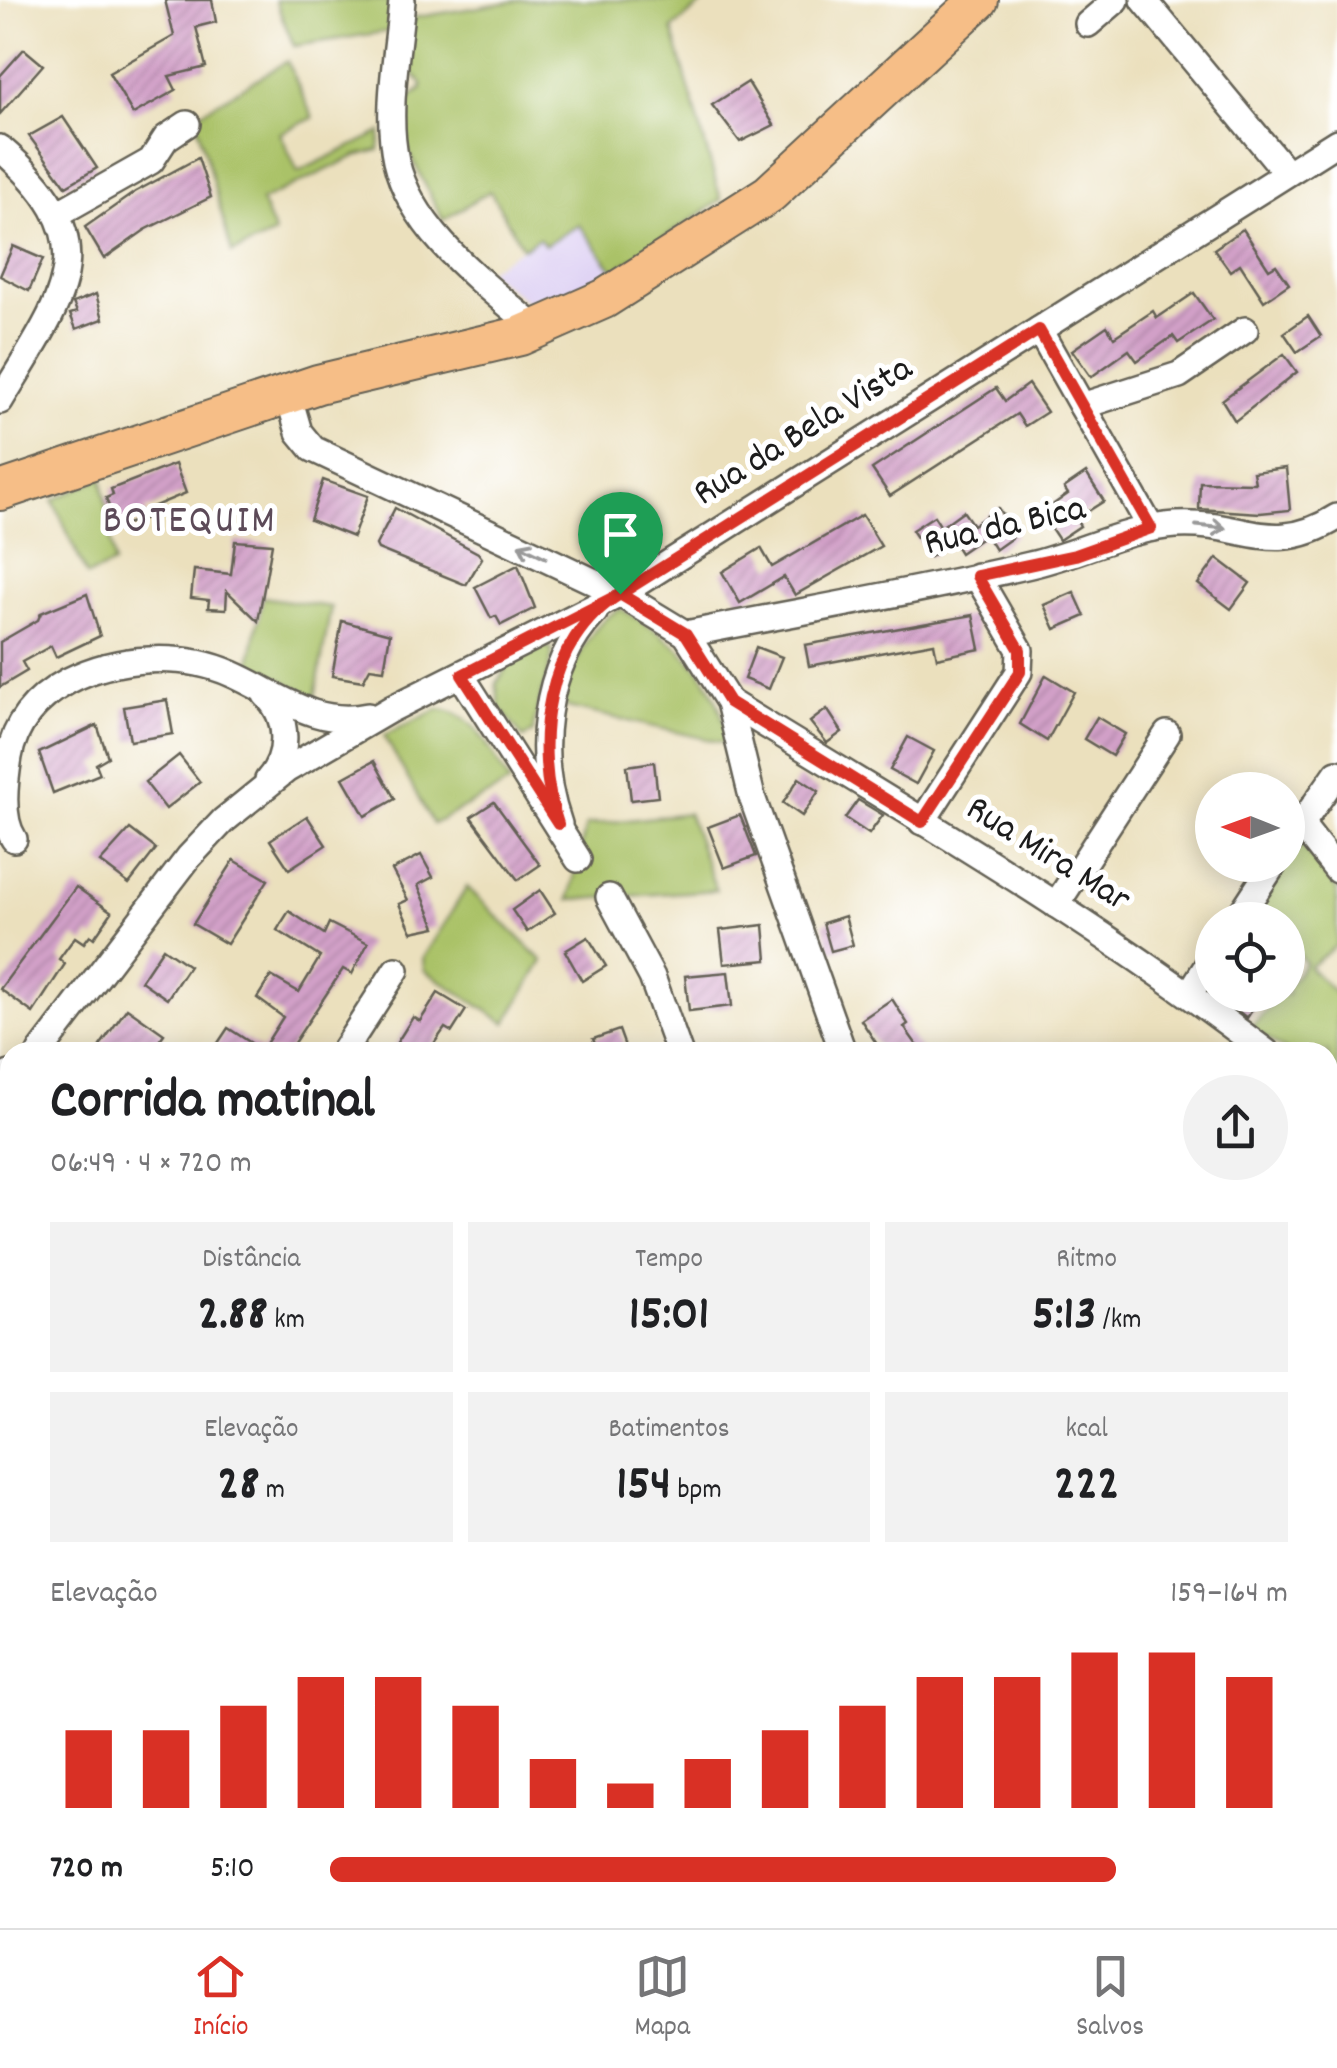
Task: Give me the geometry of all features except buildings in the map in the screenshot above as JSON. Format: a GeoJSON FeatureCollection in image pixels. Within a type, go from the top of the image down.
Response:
{"type":"FeatureCollection","features":[{"type":"Feature","properties":{"kind":"main road"},"geometry":{"type":"LineString","coordinates":[[3,483],[288,394],[538,330],[604,298],[769,194],[978,0]]}},
{"type":"Feature","properties":{"kind":"street"},"geometry":{"type":"LineString","coordinates":[[402,0],[393,129],[404,186],[436,233],[538,330]]}},
{"type":"Feature","properties":{"kind":"street"},"geometry":{"type":"LineString","coordinates":[[1088,24],[1116,0]]}},
{"type":"Feature","properties":{"kind":"street"},"geometry":{"type":"LineString","coordinates":[[1144,0],[1286,173]]}},
{"type":"Feature","properties":{"kind":"street"},"geometry":{"type":"LineString","coordinates":[[59,214],[151,161],[166,138],[187,124]]}},
{"type":"Feature","properties":{"kind":"street","name":"Rua da Bela Vista"},"geometry":{"type":"LineString","coordinates":[[58,1041],[189,856],[260,790],[306,756],[611,599],[1337,142]]}},
{"type":"Feature","properties":{"kind":"street"},"geometry":{"type":"LineString","coordinates":[[0,148],[43,188],[59,214],[67,250],[60,290],[0,401]]}},
{"type":"Feature","properties":{"kind":"street"},"geometry":{"type":"LineString","coordinates":[[1039,330],[1151,528]]}},
{"type":"Feature","properties":{"kind":"street"},"geometry":{"type":"LineString","coordinates":[[1082,406],[1179,375],[1245,330]]}},
{"type":"Feature","properties":{"kind":"street"},"geometry":{"type":"LineString","coordinates":[[288,394],[299,432],[314,448],[686,634],[729,702],[752,797],[839,1042]]}},
{"type":"Feature","properties":{"kind":"street","name":"Rua da Bica"},"geometry":{"type":"LineString","coordinates":[[686,634],[1075,555],[1151,528],[1203,525],[1270,538],[1310,534],[1337,517]]}},
{"type":"Feature","properties":{"kind":"street"},"geometry":{"type":"LineString","coordinates":[[922,822],[1020,672],[1020,650],[977,576]]}},
{"type":"Feature","properties":{"kind":"street"},"geometry":{"type":"LineString","coordinates":[[558,824],[545,770],[550,704],[571,642],[611,599]]}},
{"type":"Feature","properties":{"kind":"street"},"geometry":{"type":"LineString","coordinates":[[14,839],[8,831],[4,807],[11,746],[28,713],[55,688],[100,668],[150,660],[206,665],[314,715],[359,718],[391,709]]}},
{"type":"Feature","properties":{"kind":"street"},"geometry":{"type":"LineString","coordinates":[[462,675],[578,860]]}},
{"type":"Feature","properties":{"kind":"street"},"geometry":{"type":"LineString","coordinates":[[258,688],[278,710],[284,733],[280,760],[260,790]]}},
{"type":"Feature","properties":{"kind":"street","name":"Rua Mira Mar"},"geometry":{"type":"LineString","coordinates":[[729,702],[1056,905],[1190,994],[1244,1042]]}},
{"type":"Feature","properties":{"kind":"street"},"geometry":{"type":"LineString","coordinates":[[1056,905],[1166,734]]}},
{"type":"Feature","properties":{"kind":"street"},"geometry":{"type":"LineString","coordinates":[[1305,817],[1337,772]]}},
{"type":"Feature","properties":{"kind":"street"},"geometry":{"type":"LineString","coordinates":[[1305,842],[1337,870]]}},
{"type":"Feature","properties":{"kind":"street"},"geometry":{"type":"LineString","coordinates":[[609,898],[652,977],[675,1042]]}},
{"type":"Feature","properties":{"kind":"street"},"geometry":{"type":"LineString","coordinates":[[349,1042],[396,970]]}},
{"type":"Feature","properties":{"kind":"street"},"geometry":{"type":"LineString","coordinates":[[1190,994],[1195,986]]}},
{"type":"Feature","properties":{"kind":"shaded area"},"geometry":{"type":"Polygon","coordinates":[[[579,225],[614,271],[536,309],[487,270],[540,238],[545,245],[579,225]]]}},
{"type":"Feature","properties":{"kind":"green space"},"geometry":{"type":"Polygon","coordinates":[[[275,0],[394,0],[391,31],[294,46],[275,0]]]}},
{"type":"Feature","properties":{"kind":"green space"},"geometry":{"type":"Polygon","coordinates":[[[521,0],[707,0],[672,29],[721,200],[614,271],[579,225],[545,245],[539,238],[523,248],[490,191],[443,220],[402,139],[406,100],[422,89],[422,83],[409,70],[406,28],[412,18],[521,0]]]}},
{"type":"Feature","properties":{"kind":"green space"},"geometry":{"type":"Polygon","coordinates":[[[287,61],[313,118],[280,133],[298,172],[381,132],[379,150],[356,156],[261,201],[275,234],[232,253],[195,116],[287,61]]]}},
{"type":"Feature","properties":{"kind":"green space"},"geometry":{"type":"Polygon","coordinates":[[[102,477],[114,564],[87,576],[53,500],[102,477]]]}},
{"type":"Feature","properties":{"kind":"green space"},"geometry":{"type":"Polygon","coordinates":[[[262,597],[331,607],[315,697],[250,663],[262,597]]]}},
{"type":"Feature","properties":{"kind":"green space"},"geometry":{"type":"Polygon","coordinates":[[[621,609],[661,635],[693,663],[715,697],[728,744],[567,707],[563,702],[576,662],[591,636],[621,609]]]}},
{"type":"Feature","properties":{"kind":"green space"},"geometry":{"type":"Polygon","coordinates":[[[543,646],[552,648],[550,667],[533,732],[523,738],[500,708],[496,684],[510,663],[543,646]]]}},
{"type":"Feature","properties":{"kind":"green space"},"geometry":{"type":"Polygon","coordinates":[[[439,709],[463,717],[473,726],[510,783],[433,824],[384,735],[439,709]]]}},
{"type":"Feature","properties":{"kind":"green space"},"geometry":{"type":"Polygon","coordinates":[[[688,813],[716,890],[569,900],[586,825],[688,813]]]}},
{"type":"Feature","properties":{"kind":"green space"},"geometry":{"type":"Polygon","coordinates":[[[1305,848],[1337,890],[1337,945],[1309,967],[1337,995],[1337,1042],[1273,1042],[1251,1027],[1265,1012],[1305,1012],[1305,902],[1261,902],[1275,882],[1305,882],[1305,848]]]}},
{"type":"Feature","properties":{"kind":"green space"},"geometry":{"type":"Polygon","coordinates":[[[467,887],[543,961],[506,1023],[424,970],[423,958],[467,887]]]}},
{"type":"Feature","properties":{"kind":"district","name":"BOTEQUIM"},"geometry":{"type":"Point","coordinates":[190,523]}},
{"type":"Feature","properties":{"kind":"route"},"geometry":{"type":"LineString","coordinates":[[620,594],[462,675],[558,824],[545,770],[550,704],[571,642],[602,604],[620,594],[686,634],[701,652],[729,702],[922,822],[1020,672],[1020,650],[977,576],[1075,555],[1151,528],[1039,330],[620,594]]}}]}
